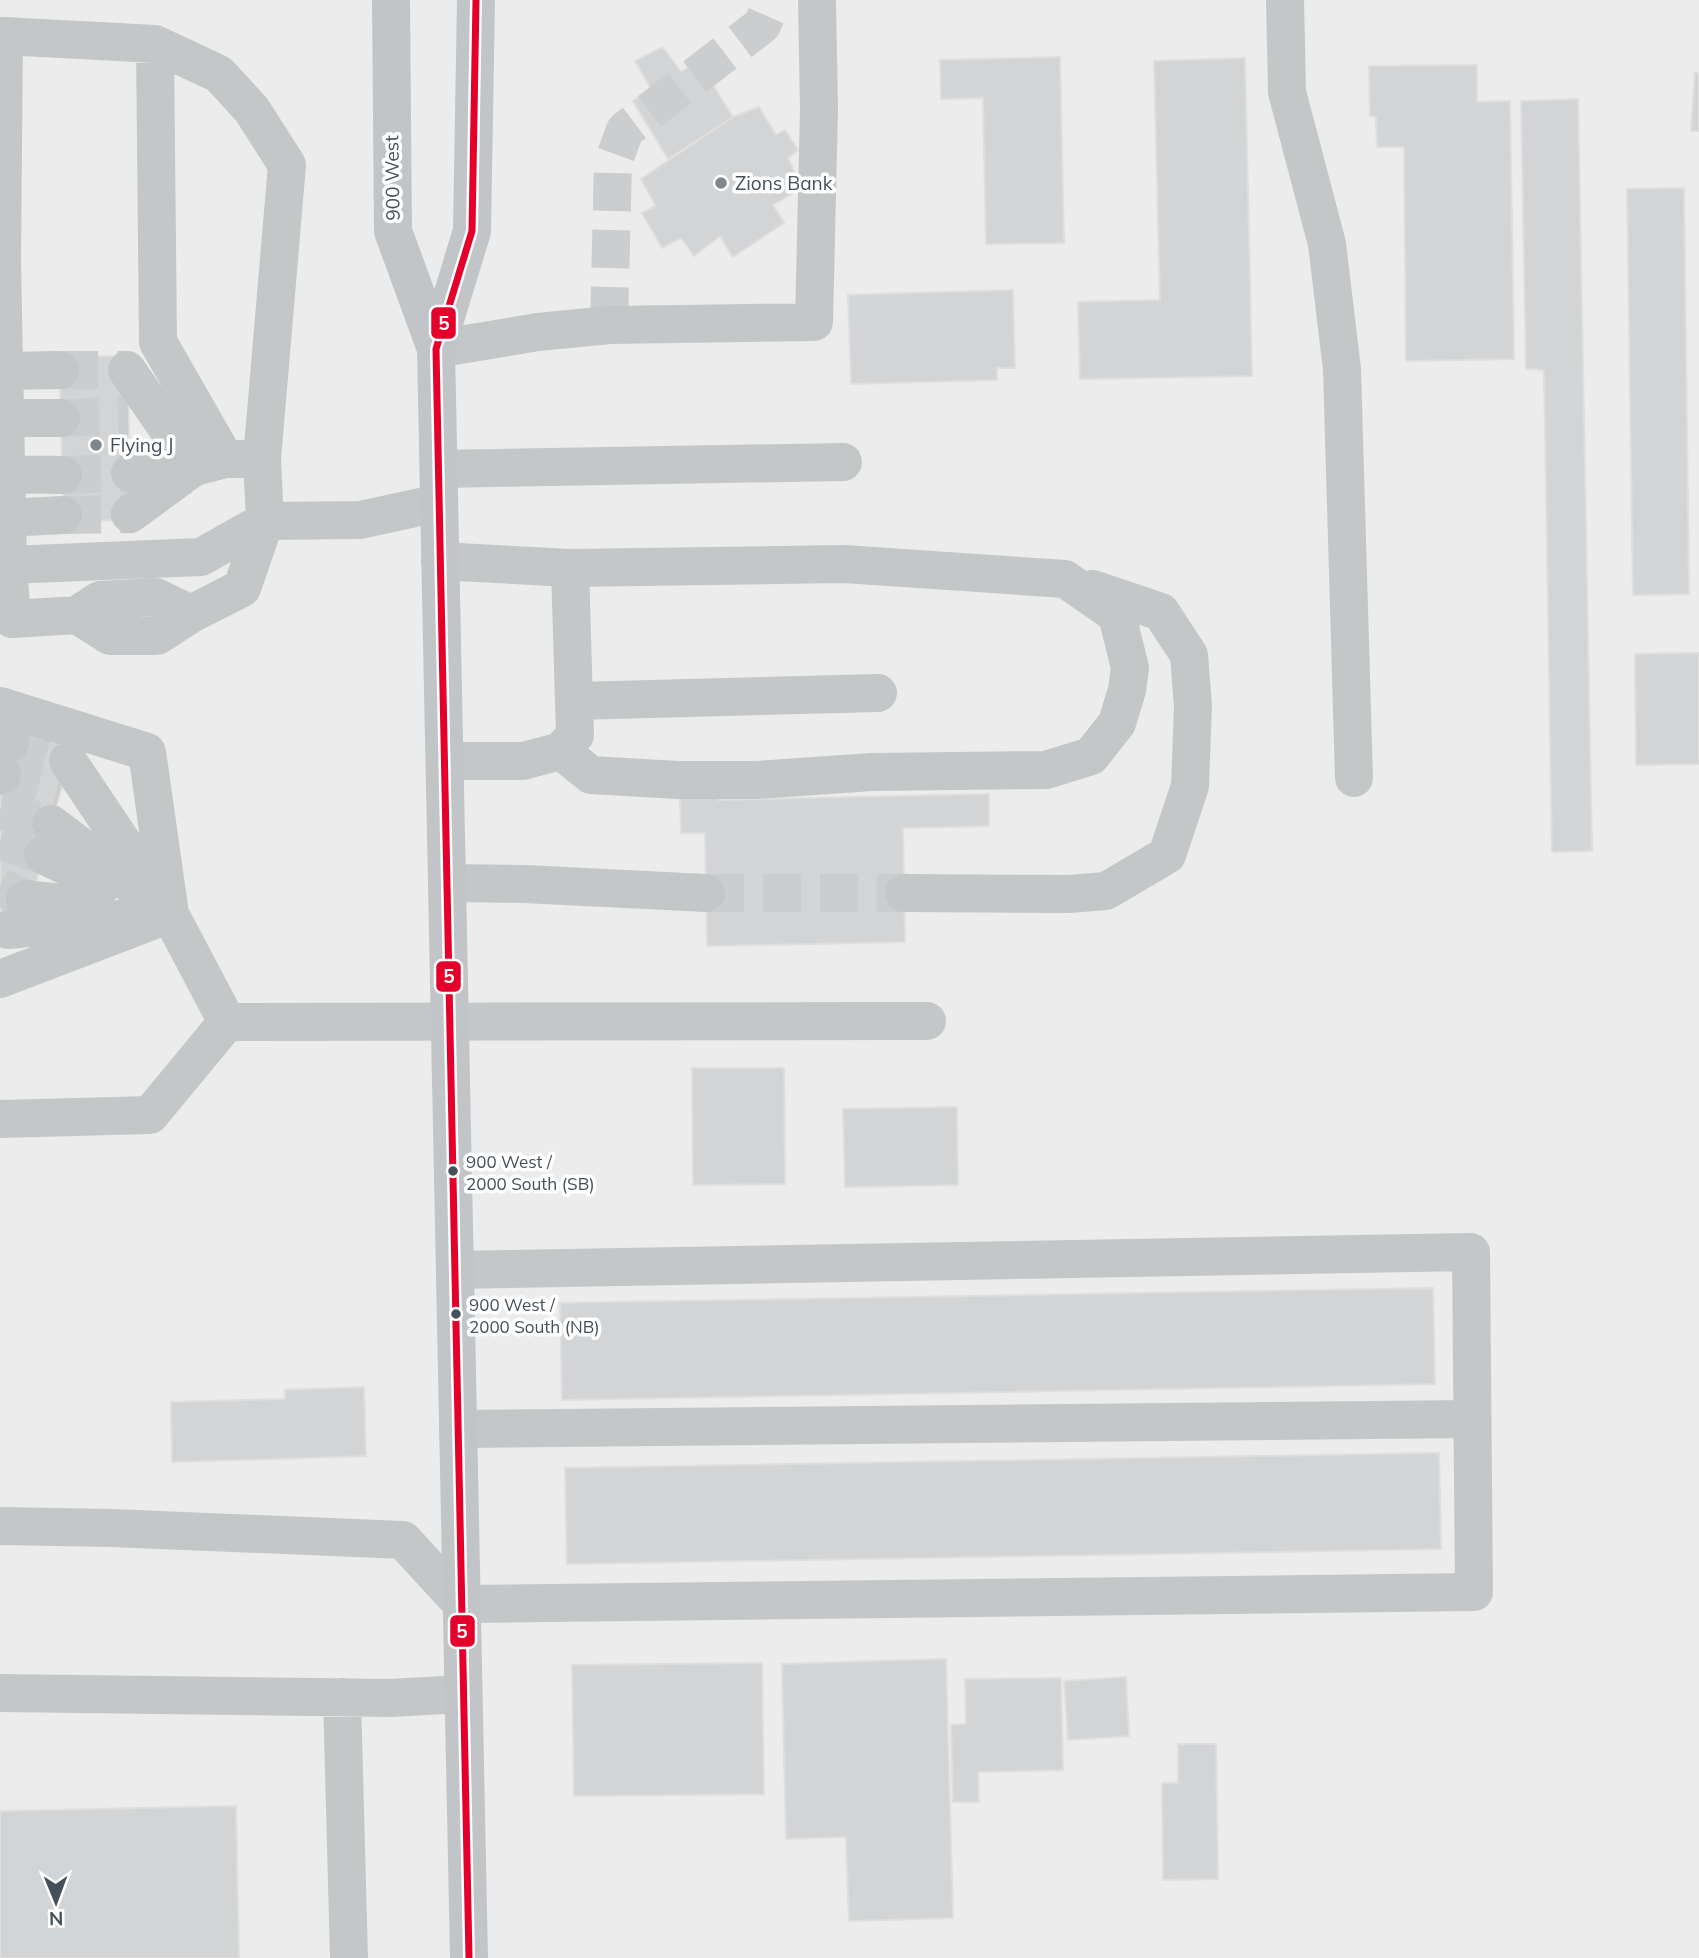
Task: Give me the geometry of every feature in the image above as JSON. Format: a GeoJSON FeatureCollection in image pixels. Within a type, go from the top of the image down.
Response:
{"type":"FeatureCollection","features":[{"type":"Feature","properties":{"kind":"main road","name":"900 West"},"geometry":{"type":"LineString","coordinates":[[391,0],[393,231],[436,349]]}},
{"type":"Feature","properties":{"kind":"main road","name":"900 West"},"geometry":{"type":"LineString","coordinates":[[469,1958],[436,349],[472,231],[476,0]]}},
{"type":"Feature","properties":{"kind":"lane"},"geometry":{"type":"LineString","coordinates":[[436,349],[538,332],[610,325],[814,322],[819,109],[817,0]]}},
{"type":"Feature","properties":{"kind":"lane"},"geometry":{"type":"LineString","coordinates":[[1285,0],[1287,92],[1327,244],[1342,369],[1354,778]]}},
{"type":"Feature","properties":{"kind":"lane"},"geometry":{"type":"LineString","coordinates":[[227,462],[287,165],[251,110],[219,74],[155,44],[2,36],[1,260],[6,518],[12,619],[77,615],[110,636],[157,636],[191,614],[242,588],[265,521]]}},
{"type":"Feature","properties":{"kind":"lane"},"geometry":{"type":"LineString","coordinates":[[155,44],[158,342],[227,462],[265,521]]}},
{"type":"Feature","properties":{"kind":"lane"},"geometry":{"type":"LineString","coordinates":[[3,371],[60,370]]}},
{"type":"Feature","properties":{"kind":"lane"},"geometry":{"type":"LineString","coordinates":[[127,370],[227,462]]}},
{"type":"Feature","properties":{"kind":"lane"},"geometry":{"type":"LineString","coordinates":[[128,416],[227,462]]}},
{"type":"Feature","properties":{"kind":"lane"},"geometry":{"type":"LineString","coordinates":[[5,418],[61,418]]}},
{"type":"Feature","properties":{"kind":"lane"},"geometry":{"type":"LineString","coordinates":[[130,473],[227,462]]}},
{"type":"Feature","properties":{"kind":"lane"},"geometry":{"type":"LineString","coordinates":[[130,514],[227,462]]}},
{"type":"Feature","properties":{"kind":"lane"},"geometry":{"type":"LineString","coordinates":[[8,565],[201,557],[265,521],[360,520],[439,486],[843,462]]}},
{"type":"Feature","properties":{"kind":"lane"},"geometry":{"type":"LineString","coordinates":[[6,474],[64,474]]}},
{"type":"Feature","properties":{"kind":"lane"},"geometry":{"type":"LineString","coordinates":[[6,518],[63,515]]}},
{"type":"Feature","properties":{"kind":"lane"},"geometry":{"type":"LineString","coordinates":[[440,561],[570,568],[844,564],[1065,579],[1161,612],[1189,655],[1193,706],[1190,786],[1167,855],[1106,891],[1069,894],[904,893]]}},
{"type":"Feature","properties":{"kind":"lane"},"geometry":{"type":"LineString","coordinates":[[445,761],[523,761],[561,751],[575,735],[570,568]]}},
{"type":"Feature","properties":{"kind":"lane"},"geometry":{"type":"LineString","coordinates":[[561,751],[591,775],[678,780],[757,780],[872,772],[1046,770],[1091,756],[1117,723],[1127,690],[1130,668],[1117,615],[1065,579]]}},
{"type":"Feature","properties":{"kind":"lane"},"geometry":{"type":"LineString","coordinates":[[575,701],[877,693]]}},
{"type":"Feature","properties":{"kind":"lane"},"geometry":{"type":"LineString","coordinates":[[0,706],[147,752],[170,914]]}},
{"type":"Feature","properties":{"kind":"lane"},"geometry":{"type":"LineString","coordinates":[[170,914],[56,808],[170,914],[227,1021]]}},
{"type":"Feature","properties":{"kind":"lane"},"geometry":{"type":"LineString","coordinates":[[447,883],[706,893]]}},
{"type":"Feature","properties":{"kind":"lane"},"geometry":{"type":"LineString","coordinates":[[11,929],[170,914]]}},
{"type":"Feature","properties":{"kind":"lane"},"geometry":{"type":"LineString","coordinates":[[11,929],[170,914]]}},
{"type":"Feature","properties":{"kind":"lane"},"geometry":{"type":"LineString","coordinates":[[0,979],[170,914]]}},
{"type":"Feature","properties":{"kind":"lane"},"geometry":{"type":"LineString","coordinates":[[227,1021],[927,1021]]}},
{"type":"Feature","properties":{"kind":"lane"},"geometry":{"type":"LineString","coordinates":[[0,1119],[150,1115],[227,1021]]}},
{"type":"Feature","properties":{"kind":"lane"},"geometry":{"type":"LineString","coordinates":[[0,1526],[403,1540],[462,1604],[1474,1592],[1471,1252],[455,1270]]}},
{"type":"Feature","properties":{"kind":"lane"},"geometry":{"type":"LineString","coordinates":[[458,1429],[1472,1419]]}},
{"type":"Feature","properties":{"kind":"lane"},"geometry":{"type":"LineString","coordinates":[[0,1693],[342,1697],[463,1694]]}},
{"type":"Feature","properties":{"kind":"lane"},"geometry":{"type":"LineString","coordinates":[[342,1697],[349,1958]]}},
{"type":"Feature","properties":{"kind":"building"},"geometry":{"type":"Polygon","coordinates":[[[663,47],[681,72],[698,61],[733,117],[668,159],[633,101],[651,89],[635,61],[663,47]]]}},
{"type":"Feature","properties":{"kind":"building"},"geometry":{"type":"Polygon","coordinates":[[[1060,57],[1064,243],[986,244],[983,98],[941,99],[940,60],[1060,57]]]}},
{"type":"Feature","properties":{"kind":"building"},"geometry":{"type":"Polygon","coordinates":[[[1245,58],[1252,376],[1080,379],[1078,302],[1160,300],[1154,61],[1245,58]]]}},
{"type":"Feature","properties":{"kind":"building"},"geometry":{"type":"Polygon","coordinates":[[[1477,65],[1477,102],[1510,101],[1514,359],[1406,361],[1404,147],[1377,147],[1376,117],[1370,116],[1369,66],[1477,65]]]}},
{"type":"Feature","properties":{"kind":"building"},"geometry":{"type":"Polygon","coordinates":[[[1695,73],[1699,73],[1699,131],[1691,131],[1695,73]]]}},
{"type":"Feature","properties":{"kind":"building"},"geometry":{"type":"Polygon","coordinates":[[[1578,99],[1592,851],[1552,852],[1544,370],[1526,369],[1521,101],[1578,99]]]}},
{"type":"Feature","properties":{"kind":"building","name":"Zions Bank"},"geometry":{"type":"Polygon","coordinates":[[[759,107],[776,135],[785,130],[798,150],[788,158],[802,188],[773,205],[784,223],[733,257],[720,236],[694,256],[681,238],[662,248],[642,213],[656,206],[641,179],[733,117],[759,107]]]}},
{"type":"Feature","properties":{"kind":"building"},"geometry":{"type":"Polygon","coordinates":[[[1684,188],[1689,594],[1633,595],[1627,189],[1684,188]]]}},
{"type":"Feature","properties":{"kind":"building"},"geometry":{"type":"Polygon","coordinates":[[[1013,290],[1015,368],[997,368],[997,380],[851,384],[848,295],[1013,290]]]}},
{"type":"Feature","properties":{"kind":"building","name":"Flying J"},"geometry":{"type":"Polygon","coordinates":[[[128,356],[130,520],[64,521],[59,357],[128,356]]]}},
{"type":"Feature","properties":{"kind":"building"},"geometry":{"type":"Polygon","coordinates":[[[1699,653],[1699,764],[1636,765],[1635,654],[1699,653]]]}},
{"type":"Feature","properties":{"kind":"building"},"geometry":{"type":"Polygon","coordinates":[[[17,716],[76,734],[37,879],[0,944],[0,781],[17,716]]]}},
{"type":"Feature","properties":{"kind":"building"},"geometry":{"type":"Polygon","coordinates":[[[717,794],[718,800],[989,794],[989,826],[903,828],[905,942],[707,946],[705,833],[681,833],[680,795],[717,794]]]}},
{"type":"Feature","properties":{"kind":"building"},"geometry":{"type":"Polygon","coordinates":[[[692,1068],[784,1068],[785,1184],[693,1185],[692,1068]]]}},
{"type":"Feature","properties":{"kind":"building"},"geometry":{"type":"Polygon","coordinates":[[[957,1107],[958,1185],[845,1187],[843,1109],[957,1107]]]}},
{"type":"Feature","properties":{"kind":"building"},"geometry":{"type":"Polygon","coordinates":[[[1433,1288],[1435,1384],[562,1400],[560,1303],[1433,1288]]]}},
{"type":"Feature","properties":{"kind":"building"},"geometry":{"type":"Polygon","coordinates":[[[364,1387],[366,1456],[172,1462],[171,1402],[285,1399],[285,1390],[364,1387]]]}},
{"type":"Feature","properties":{"kind":"building"},"geometry":{"type":"Polygon","coordinates":[[[1439,1453],[1441,1549],[567,1564],[565,1468],[1439,1453]]]}},
{"type":"Feature","properties":{"kind":"building"},"geometry":{"type":"Polygon","coordinates":[[[946,1659],[953,1918],[849,1921],[846,1837],[786,1839],[782,1664],[946,1659]]]}},
{"type":"Feature","properties":{"kind":"building"},"geometry":{"type":"Polygon","coordinates":[[[762,1663],[764,1794],[574,1796],[572,1665],[762,1663]]]}},
{"type":"Feature","properties":{"kind":"building"},"geometry":{"type":"Polygon","coordinates":[[[1126,1677],[1129,1736],[1068,1740],[1064,1681],[1126,1677]]]}},
{"type":"Feature","properties":{"kind":"building"},"geometry":{"type":"Polygon","coordinates":[[[1061,1678],[1063,1770],[978,1772],[979,1802],[953,1802],[951,1725],[966,1724],[965,1679],[1061,1678]]]}},
{"type":"Feature","properties":{"kind":"building"},"geometry":{"type":"Polygon","coordinates":[[[1178,1744],[1216,1744],[1218,1879],[1163,1880],[1162,1783],[1178,1783],[1178,1744]]]}},
{"type":"Feature","properties":{"kind":"building"},"geometry":{"type":"Polygon","coordinates":[[[236,1806],[239,1958],[0,1958],[0,1811],[236,1806]]]}},
{"type":"Feature","properties":{"kind":"tunnel"},"geometry":{"type":"LineString","coordinates":[[609,325],[613,163],[625,130],[762,25],[773,0]]}},
{"type":"Feature","properties":{"kind":"tunnel"},"geometry":{"type":"LineString","coordinates":[[60,370],[127,370]]}},
{"type":"Feature","properties":{"kind":"tunnel"},"geometry":{"type":"LineString","coordinates":[[61,418],[128,416]]}},
{"type":"Feature","properties":{"kind":"tunnel"},"geometry":{"type":"LineString","coordinates":[[63,475],[130,473]]}},
{"type":"Feature","properties":{"kind":"tunnel"},"geometry":{"type":"LineString","coordinates":[[63,515],[130,514]]}},
{"type":"Feature","properties":{"kind":"tunnel"},"geometry":{"type":"LineString","coordinates":[[10,743],[68,761]]}},
{"type":"Feature","properties":{"kind":"tunnel"},"geometry":{"type":"LineString","coordinates":[[2,775],[60,791]]}},
{"type":"Feature","properties":{"kind":"tunnel"},"geometry":{"type":"LineString","coordinates":[[0,811],[51,824]]}},
{"type":"Feature","properties":{"kind":"tunnel"},"geometry":{"type":"LineString","coordinates":[[0,841],[43,855]]}},
{"type":"Feature","properties":{"kind":"tunnel"},"geometry":{"type":"LineString","coordinates":[[0,886],[25,899]]}},
{"type":"Feature","properties":{"kind":"tunnel"},"geometry":{"type":"LineString","coordinates":[[706,893],[904,893]]}},
{"type":"Feature","properties":{"kind":"transit line","name":"5"},"geometry":{"type":"LineString","coordinates":[[469,1958],[436,349],[472,231],[476,0]]}},
{"type":"Feature","properties":{"kind":"place","name":"Zions Bank"},"geometry":{"type":"Point","coordinates":[721,183]}},
{"type":"Feature","properties":{"kind":"place","name":"Flying J"},"geometry":{"type":"Point","coordinates":[96,445]}},
{"type":"Feature","properties":{"kind":"place","name":"900 West / 2000 South (SB)"},"geometry":{"type":"Point","coordinates":[453,1171]}},
{"type":"Feature","properties":{"kind":"place","name":"900 West / 2000 South (NB)"},"geometry":{"type":"Point","coordinates":[456,1314]}}]}
